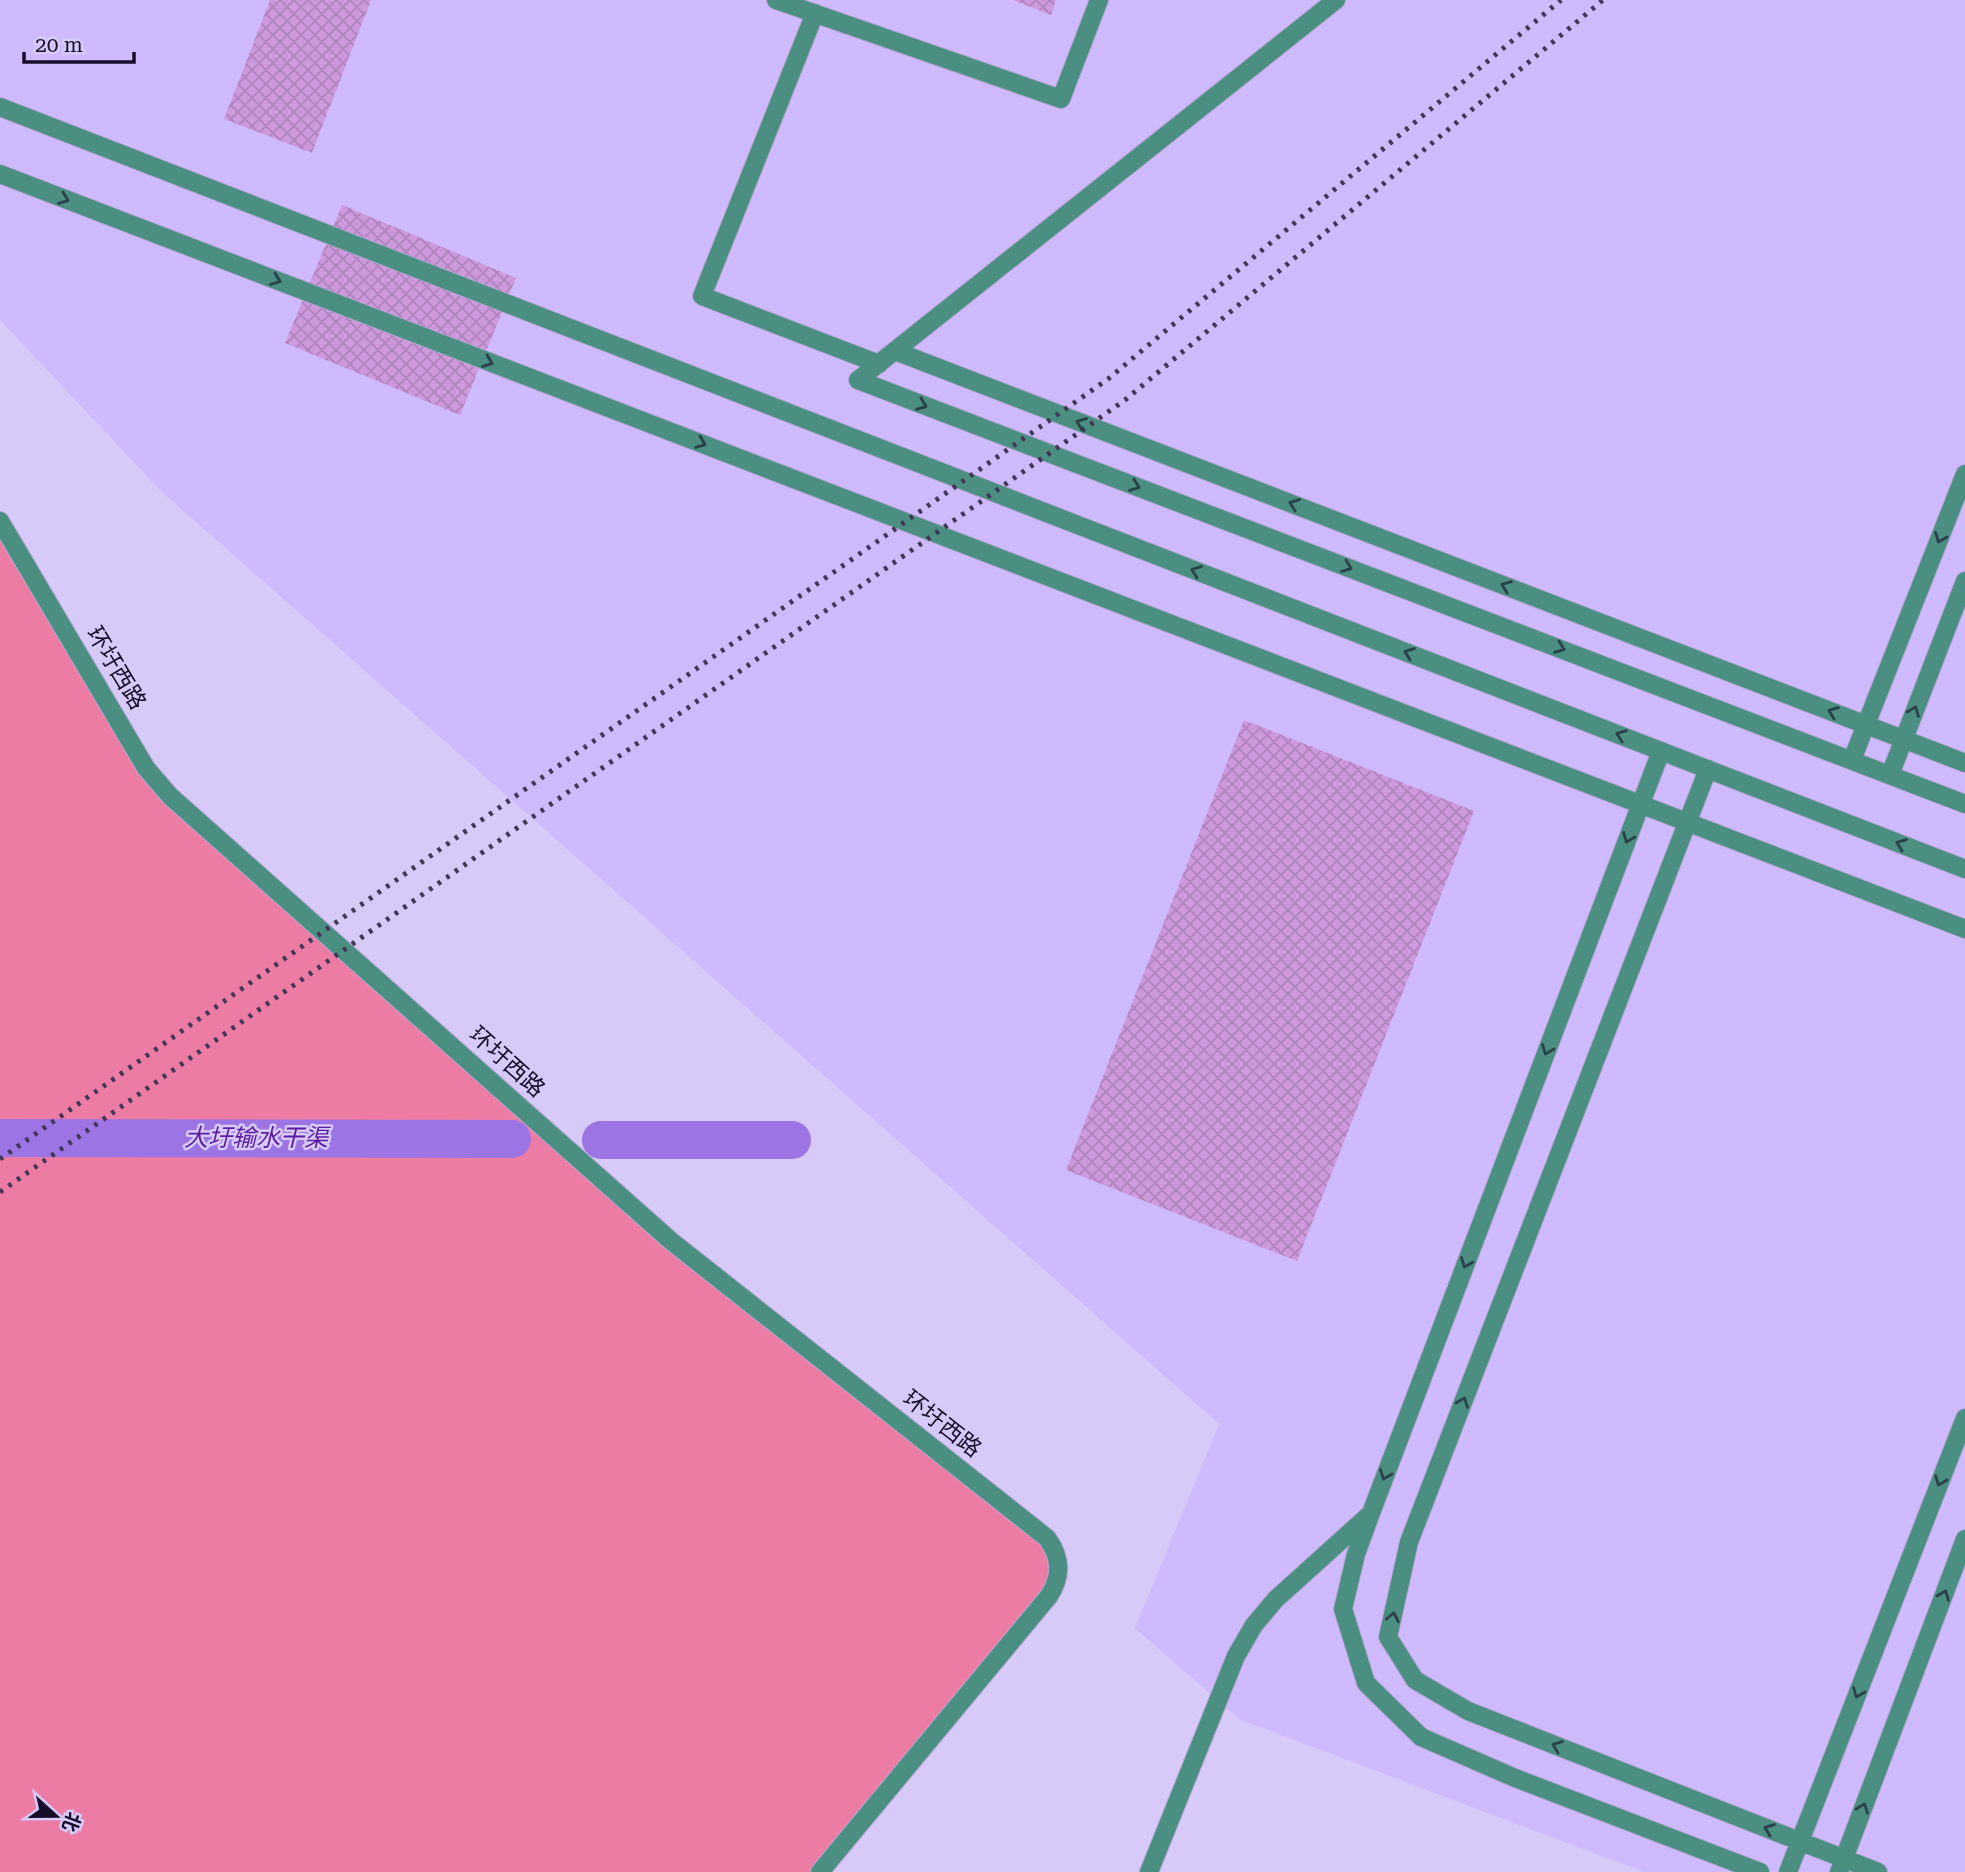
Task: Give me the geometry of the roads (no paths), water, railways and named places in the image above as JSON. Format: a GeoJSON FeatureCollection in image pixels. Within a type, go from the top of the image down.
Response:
{"type":"FeatureCollection","features":[{"type":"Feature","properties":{"kind":"street"},"geometry":{"type":"LineString","coordinates":[[776,0],[1060,99],[1100,0]]}},
{"type":"Feature","properties":{"kind":"street"},"geometry":{"type":"LineString","coordinates":[[1336,0],[858,380],[1965,804]]}},
{"type":"Feature","properties":{"kind":"street"},"geometry":{"type":"LineString","coordinates":[[815,13],[702,296],[879,364]]}},
{"type":"Feature","properties":{"kind":"street"},"geometry":{"type":"LineString","coordinates":[[0,107],[1965,869]]}},
{"type":"Feature","properties":{"kind":"street"},"geometry":{"type":"LineString","coordinates":[[0,174],[1965,929]]}},
{"type":"Feature","properties":{"kind":"street"},"geometry":{"type":"LineString","coordinates":[[895,351],[1965,762]]}},
{"type":"Feature","properties":{"kind":"street"},"geometry":{"type":"LineString","coordinates":[[1852,760],[1965,474]]}},
{"type":"Feature","properties":{"kind":"street","name":"环圩西路"},"geometry":{"type":"LineString","coordinates":[[0,521],[146,768],[170,796],[671,1241],[1047,1538],[1055,1550],[1059,1567],[1057,1581],[1049,1596],[820,1872]]}},
{"type":"Feature","properties":{"kind":"street"},"geometry":{"type":"LineString","coordinates":[[1890,775],[1965,581]]}},
{"type":"Feature","properties":{"kind":"street"},"geometry":{"type":"LineString","coordinates":[[1661,751],[1371,1513],[1356,1554],[1343,1609],[1366,1683],[1421,1737],[1515,1778],[1760,1872]]}},
{"type":"Feature","properties":{"kind":"street"},"geometry":{"type":"LineString","coordinates":[[1709,769],[1409,1542],[1388,1637],[1415,1680],[1468,1711],[1800,1841],[1842,1865],[1878,1872]]}},
{"type":"Feature","properties":{"kind":"street"},"geometry":{"type":"LineString","coordinates":[[1788,1872],[1965,1418]]}},
{"type":"Feature","properties":{"kind":"street"},"geometry":{"type":"LineString","coordinates":[[1149,1872],[1236,1656],[1254,1625],[1276,1599],[1371,1513]]}},
{"type":"Feature","properties":{"kind":"street"},"geometry":{"type":"LineString","coordinates":[[1842,1865],[1965,1539]]}},
{"type":"Feature","properties":{"kind":"waterway","name":"大圩输水干渠"},"geometry":{"type":"LineString","coordinates":[[0,1138],[512,1139]]}},
{"type":"Feature","properties":{"kind":"waterway","name":"大圩输水干渠"},"geometry":{"type":"LineString","coordinates":[[601,1140],[792,1140]]}},
{"type":"Feature","properties":{"kind":"railway"},"geometry":{"type":"LineString","coordinates":[[0,1159],[1108,379],[1561,0]]}},
{"type":"Feature","properties":{"kind":"railway"},"geometry":{"type":"LineString","coordinates":[[0,1192],[1125,400],[1603,0]]}}]}
